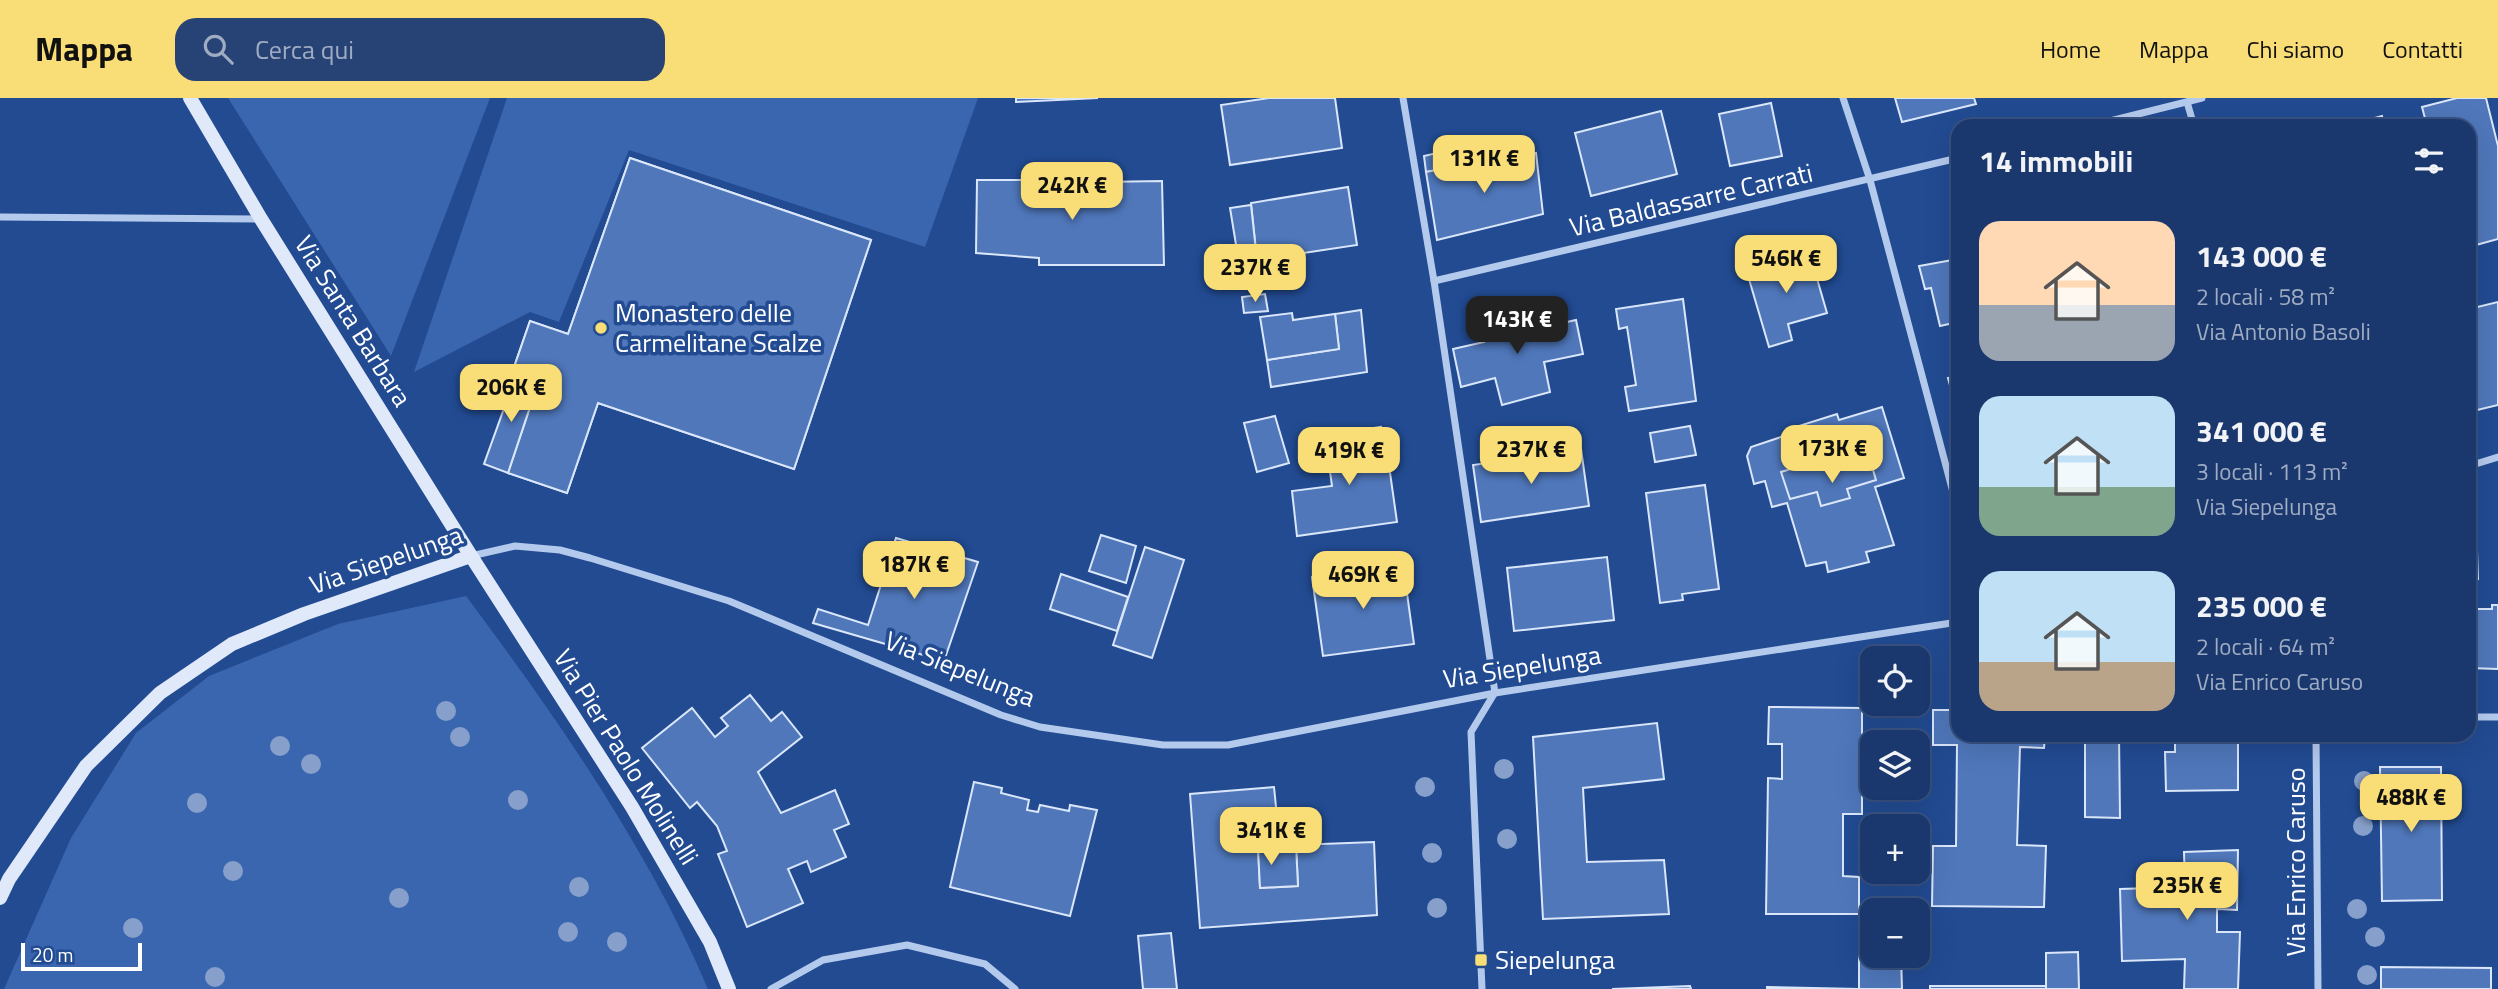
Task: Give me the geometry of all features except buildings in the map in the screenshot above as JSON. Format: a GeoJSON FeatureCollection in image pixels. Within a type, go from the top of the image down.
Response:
{"type":"FeatureCollection","features":[{"type":"Feature","properties":{"kind":"street","name":"Via Santa Barbara"},"geometry":{"type":"LineString","coordinates":[[190,98],[261,219],[471,556]]}},
{"type":"Feature","properties":{"kind":"street"},"geometry":{"type":"LineString","coordinates":[[1403,98],[1434,281],[1495,693],[1471,732],[1482,989]]}},
{"type":"Feature","properties":{"kind":"street"},"geometry":{"type":"LineString","coordinates":[[1843,98],[1870,180],[1951,485]]}},
{"type":"Feature","properties":{"kind":"street"},"geometry":{"type":"LineString","coordinates":[[2118,119],[2202,98]]}},
{"type":"Feature","properties":{"kind":"street"},"geometry":{"type":"LineString","coordinates":[[2187,102],[2192,119]]}},
{"type":"Feature","properties":{"kind":"street","name":"Via Baldassarre Carrati"},"geometry":{"type":"LineString","coordinates":[[1434,281],[1951,160]]}},
{"type":"Feature","properties":{"kind":"street","name":"Via Santa Barbara"},"geometry":{"type":"LineString","coordinates":[[0,217],[261,219]]}},
{"type":"Feature","properties":{"kind":"street"},"geometry":{"type":"LineString","coordinates":[[2476,464],[2498,457]]}},
{"type":"Feature","properties":{"kind":"street","name":"Via Siepelunga"},"geometry":{"type":"LineString","coordinates":[[0,898],[9,879],[86,766],[160,693],[232,644],[304,614],[471,556],[515,546],[580,556],[729,601],[1001,715],[1040,727],[1163,745],[1228,745],[1495,693],[1951,623]]}},
{"type":"Feature","properties":{"kind":"street","name":"Via Pier Paolo Molinelli"},"geometry":{"type":"LineString","coordinates":[[471,556],[632,807],[710,942],[729,989]]}},
{"type":"Feature","properties":{"kind":"street"},"geometry":{"type":"LineString","coordinates":[[2476,717],[2498,717]]}},
{"type":"Feature","properties":{"kind":"street","name":"Via Enrico Caruso"},"geometry":{"type":"LineString","coordinates":[[2316,742],[2318,989]]}},
{"type":"Feature","properties":{"kind":"street"},"geometry":{"type":"LineString","coordinates":[[771,989],[823,960],[907,945],[985,964],[1015,989]]}},
{"type":"Feature","properties":{"kind":"shaded area"},"geometry":{"type":"Polygon","coordinates":[[[228,98],[490,98],[391,356],[228,98]]]}},
{"type":"Feature","properties":{"kind":"shaded area"},"geometry":{"type":"Polygon","coordinates":[[[507,98],[978,98],[925,247],[629,150],[559,322],[530,312],[414,372],[507,98]]]}},
{"type":"Feature","properties":{"kind":"shaded area"},"geometry":{"type":"Polygon","coordinates":[[[466,596],[599,785],[658,885],[708,989],[4,989],[71,838],[136,733],[209,676],[338,624],[466,596]]]}},
{"type":"Feature","properties":{"kind":"place","name":"Monastero delle Carmelitane Scalze"},"geometry":{"type":"Point","coordinates":[601,328]}},
{"type":"Feature","properties":{"kind":"place","name":"Siepelunga"},"geometry":{"type":"Point","coordinates":[1481,960]}}]}
